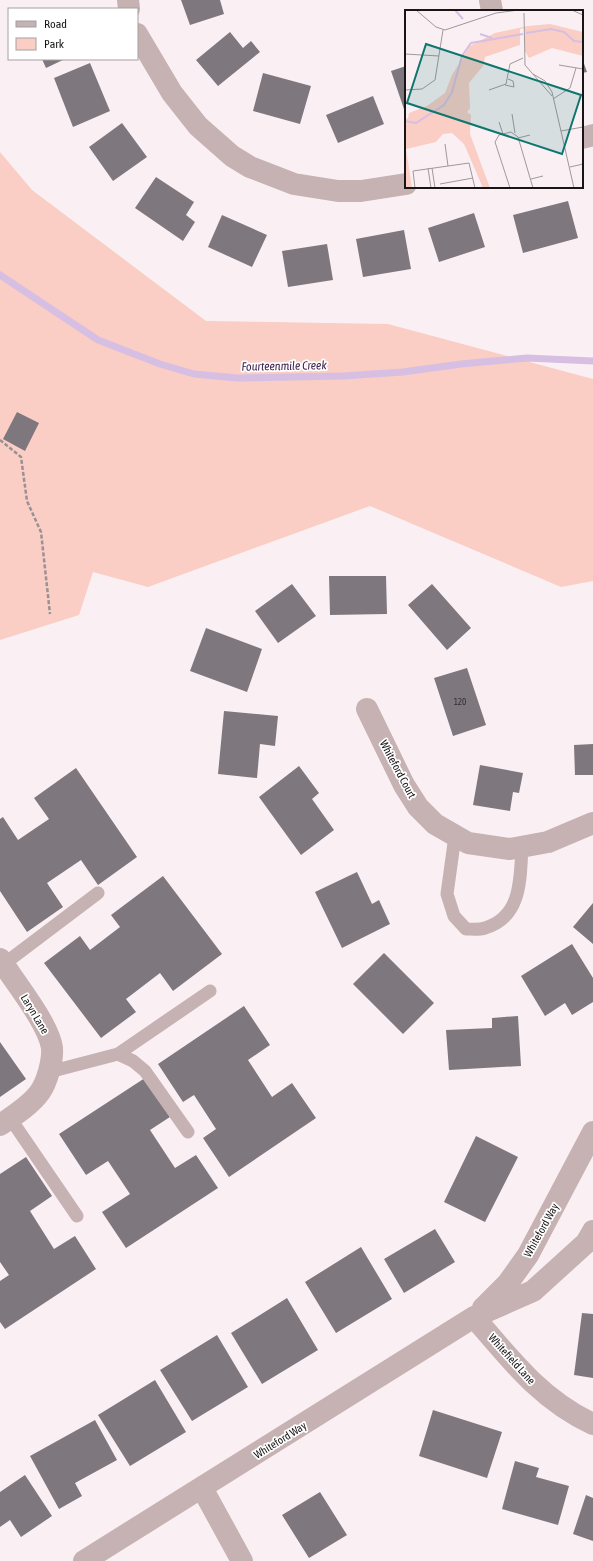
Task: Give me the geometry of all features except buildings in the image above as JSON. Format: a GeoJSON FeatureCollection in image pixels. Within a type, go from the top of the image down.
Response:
{"type":"FeatureCollection","features":[{"type":"Feature","properties":{"kind":"street"},"geometry":{"type":"LineString","coordinates":[[490,0],[492,10]]}},
{"type":"Feature","properties":{"kind":"street"},"geometry":{"type":"LineString","coordinates":[[138,36],[172,93],[198,126],[232,156],[250,167],[294,184],[338,191],[360,191],[405,184]]}},
{"type":"Feature","properties":{"kind":"street"},"geometry":{"type":"LineString","coordinates":[[583,138],[593,135]]}},
{"type":"Feature","properties":{"kind":"street","name":"Whiteford Court"},"geometry":{"type":"LineString","coordinates":[[367,709],[404,785],[418,807],[435,824],[468,843],[510,849],[548,842],[593,823]]}},
{"type":"Feature","properties":{"kind":"street","name":"Laryn Lane"},"geometry":{"type":"LineString","coordinates":[[2,962],[46,1029],[52,1049],[49,1072],[40,1092],[23,1109],[5,1122]]}},
{"type":"Feature","properties":{"kind":"street","name":"Whiteford Way"},"geometry":{"type":"LineString","coordinates":[[474,1317],[508,1283],[528,1255],[593,1132]]}},
{"type":"Feature","properties":{"kind":"street","name":"Whiteford Way"},"geometry":{"type":"LineString","coordinates":[[84,1561],[474,1317],[533,1291],[586,1244],[593,1231]]}},
{"type":"Feature","properties":{"kind":"street","name":"Whitefield Lane"},"geometry":{"type":"LineString","coordinates":[[474,1317],[526,1377],[541,1391],[593,1424]]}},
{"type":"Feature","properties":{"kind":"street"},"geometry":{"type":"LineString","coordinates":[[202,1488],[242,1561]]}},
{"type":"Feature","properties":{"kind":"lane"},"geometry":{"type":"LineString","coordinates":[[455,836],[446,894],[454,916],[466,929],[484,929],[501,921],[514,906],[520,882],[522,847]]}},
{"type":"Feature","properties":{"kind":"lane"},"geometry":{"type":"LineString","coordinates":[[2,962],[98,893]]}},
{"type":"Feature","properties":{"kind":"lane"},"geometry":{"type":"LineString","coordinates":[[49,1072],[118,1054],[210,990]]}},
{"type":"Feature","properties":{"kind":"lane"},"geometry":{"type":"LineString","coordinates":[[118,1054],[133,1061],[145,1071],[188,1132]]}},
{"type":"Feature","properties":{"kind":"lane"},"geometry":{"type":"LineString","coordinates":[[5,1122],[77,1216]]}},
{"type":"Feature","properties":{"kind":"path"},"geometry":{"type":"LineString","coordinates":[[0,440],[20,458],[27,500],[41,532],[50,614]]}},
{"type":"Feature","properties":{"kind":"green space"},"geometry":{"type":"Polygon","coordinates":[[[0,152],[32,190],[206,321],[388,324],[593,379],[593,581],[561,587],[370,506],[148,587],[93,572],[79,615],[0,640],[0,152]]]}},
{"type":"Feature","properties":{"kind":"waterway","name":"Fourteenmile Creek"},"geometry":{"type":"LineString","coordinates":[[0,275],[98,340],[160,364],[194,374],[237,378],[343,376],[403,372],[461,364],[527,358],[593,361]]}}]}
